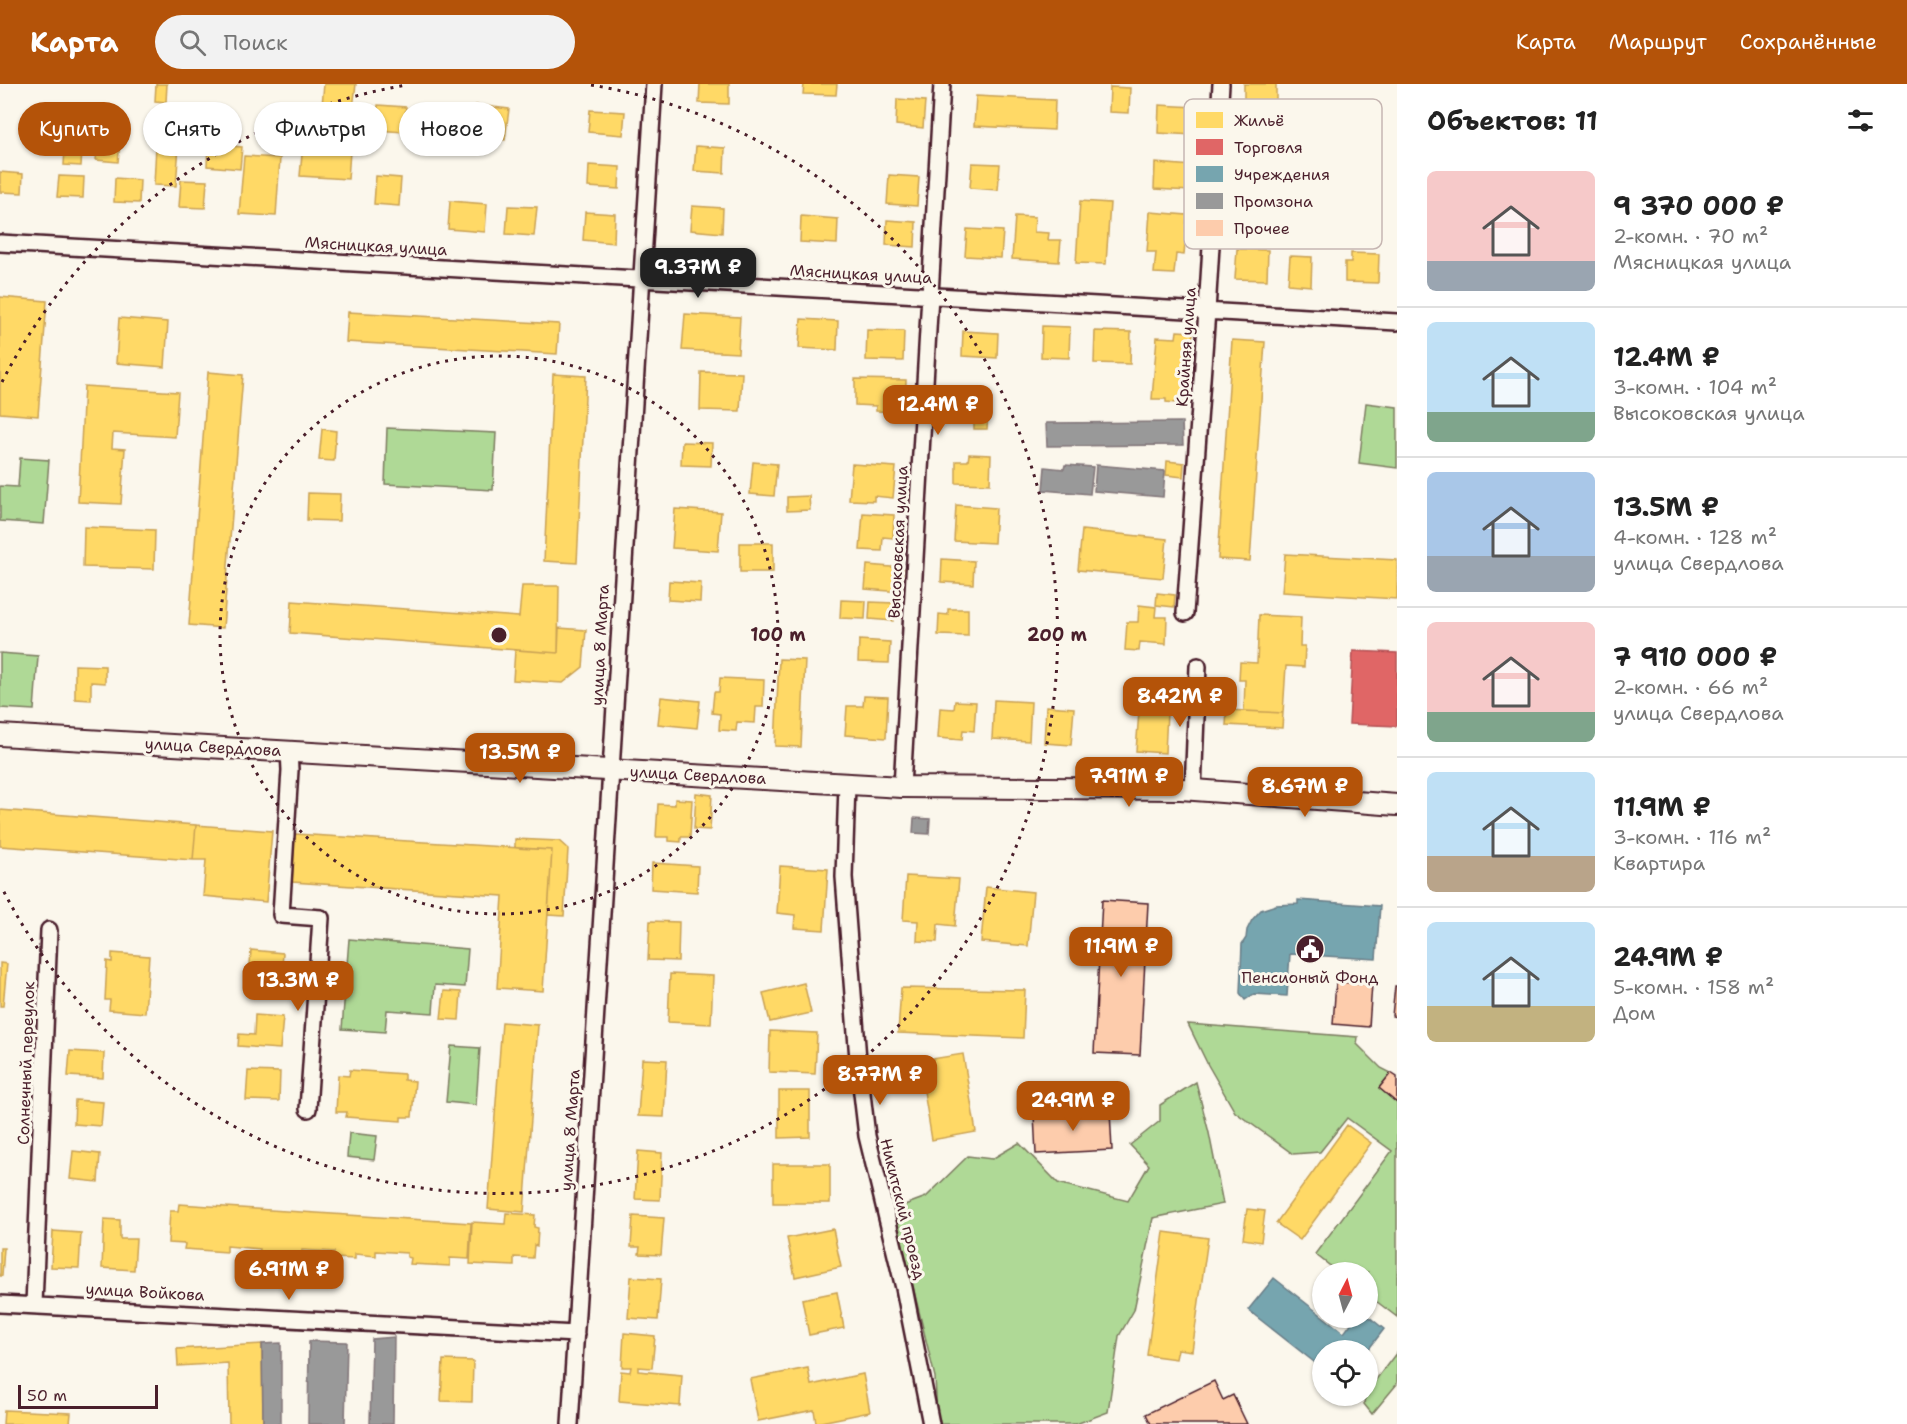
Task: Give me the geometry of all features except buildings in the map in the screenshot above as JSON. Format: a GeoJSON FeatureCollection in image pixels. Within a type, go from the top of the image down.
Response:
{"type":"FeatureCollection","features":[{"type":"Feature","properties":{"kind":"street","name":"улица 8 Марта"},"geometry":{"type":"LineString","coordinates":[[570,1424],[654,84]]}},
{"type":"Feature","properties":{"kind":"street","name":"Высоковская улица"},"geometry":{"type":"LineString","coordinates":[[902,787],[942,84]]}},
{"type":"Feature","properties":{"kind":"street","name":"Крайняя улица"},"geometry":{"type":"LineString","coordinates":[[1220,99],[1221,84]]}},
{"type":"Feature","properties":{"kind":"street","name":"Мясницкая улица"},"geometry":{"type":"LineString","coordinates":[[0,243],[1397,322]]}},
{"type":"Feature","properties":{"kind":"street","name":"Крайняя улица"},"geometry":{"type":"LineString","coordinates":[[1185,613],[1211,249]]}},
{"type":"Feature","properties":{"kind":"street"},"geometry":{"type":"LineString","coordinates":[[1193,791],[1198,666]]}},
{"type":"Feature","properties":{"kind":"street","name":"улица Свердлова"},"geometry":{"type":"LineString","coordinates":[[0,735],[902,787],[1193,791],[1397,805]]}},
{"type":"Feature","properties":{"kind":"street"},"geometry":{"type":"LineString","coordinates":[[289,751],[290,770],[280,915],[321,918],[308,1109]]}},
{"type":"Feature","properties":{"kind":"street","name":"Никитский проезд"},"geometry":{"type":"LineString","coordinates":[[847,784],[844,877],[858,1059],[867,1136],[904,1288],[931,1424]]}},
{"type":"Feature","properties":{"kind":"street","name":"Солнечный переулок"},"geometry":{"type":"LineString","coordinates":[[34,1305],[50,930]]}},
{"type":"Feature","properties":{"kind":"street","name":"улица Войкова"},"geometry":{"type":"LineString","coordinates":[[0,1304],[576,1334]]}},
{"type":"Feature","properties":{"kind":"green space"},"geometry":{"type":"Polygon","coordinates":[[[1366,403],[1397,407],[1397,468],[1359,463],[1366,403]]]}},
{"type":"Feature","properties":{"kind":"green space"},"geometry":{"type":"Polygon","coordinates":[[[387,428],[496,433],[493,490],[385,484],[387,428]]]}},
{"type":"Feature","properties":{"kind":"green space"},"geometry":{"type":"Polygon","coordinates":[[[20,458],[49,460],[44,524],[0,521],[0,486],[18,487],[20,458]]]}},
{"type":"Feature","properties":{"kind":"green space"},"geometry":{"type":"Polygon","coordinates":[[[0,653],[38,656],[34,710],[0,708],[0,653]]]}},
{"type":"Feature","properties":{"kind":"green space"},"geometry":{"type":"Polygon","coordinates":[[[349,939],[468,949],[465,987],[435,985],[433,1013],[387,1010],[385,1032],[342,1029],[349,939]]]}},
{"type":"Feature","properties":{"kind":"green space"},"geometry":{"type":"Polygon","coordinates":[[[1188,1024],[1358,1037],[1357,1044],[1381,1068],[1391,1073],[1379,1088],[1397,1103],[1397,1317],[1378,1303],[1378,1262],[1325,1262],[1315,1254],[1392,1151],[1347,1118],[1320,1152],[1293,1154],[1235,1112],[1188,1024]]]}},
{"type":"Feature","properties":{"kind":"green space"},"geometry":{"type":"Polygon","coordinates":[[[451,1046],[480,1048],[476,1105],[446,1102],[451,1046]]]}},
{"type":"Feature","properties":{"kind":"green space"},"geometry":{"type":"Polygon","coordinates":[[[1196,1082],[1223,1204],[1153,1218],[1134,1310],[1119,1336],[1108,1412],[1076,1424],[940,1424],[937,1416],[935,1377],[894,1209],[926,1197],[968,1156],[992,1159],[1019,1143],[1058,1183],[1128,1201],[1149,1165],[1130,1145],[1160,1121],[1160,1105],[1196,1082]]]}},
{"type":"Feature","properties":{"kind":"green space"},"geometry":{"type":"Polygon","coordinates":[[[349,1133],[377,1136],[374,1160],[347,1157],[349,1133]]]}},
{"type":"Feature","properties":{"kind":"green space"},"geometry":{"type":"Polygon","coordinates":[[[1397,1352],[1397,1384],[1372,1414],[1366,1406],[1378,1406],[1378,1377],[1397,1352]]]}},
{"type":"Feature","properties":{"kind":"place","name":"Пенсионый Фонд"},"geometry":{"type":"Point","coordinates":[1310,949]}}]}
